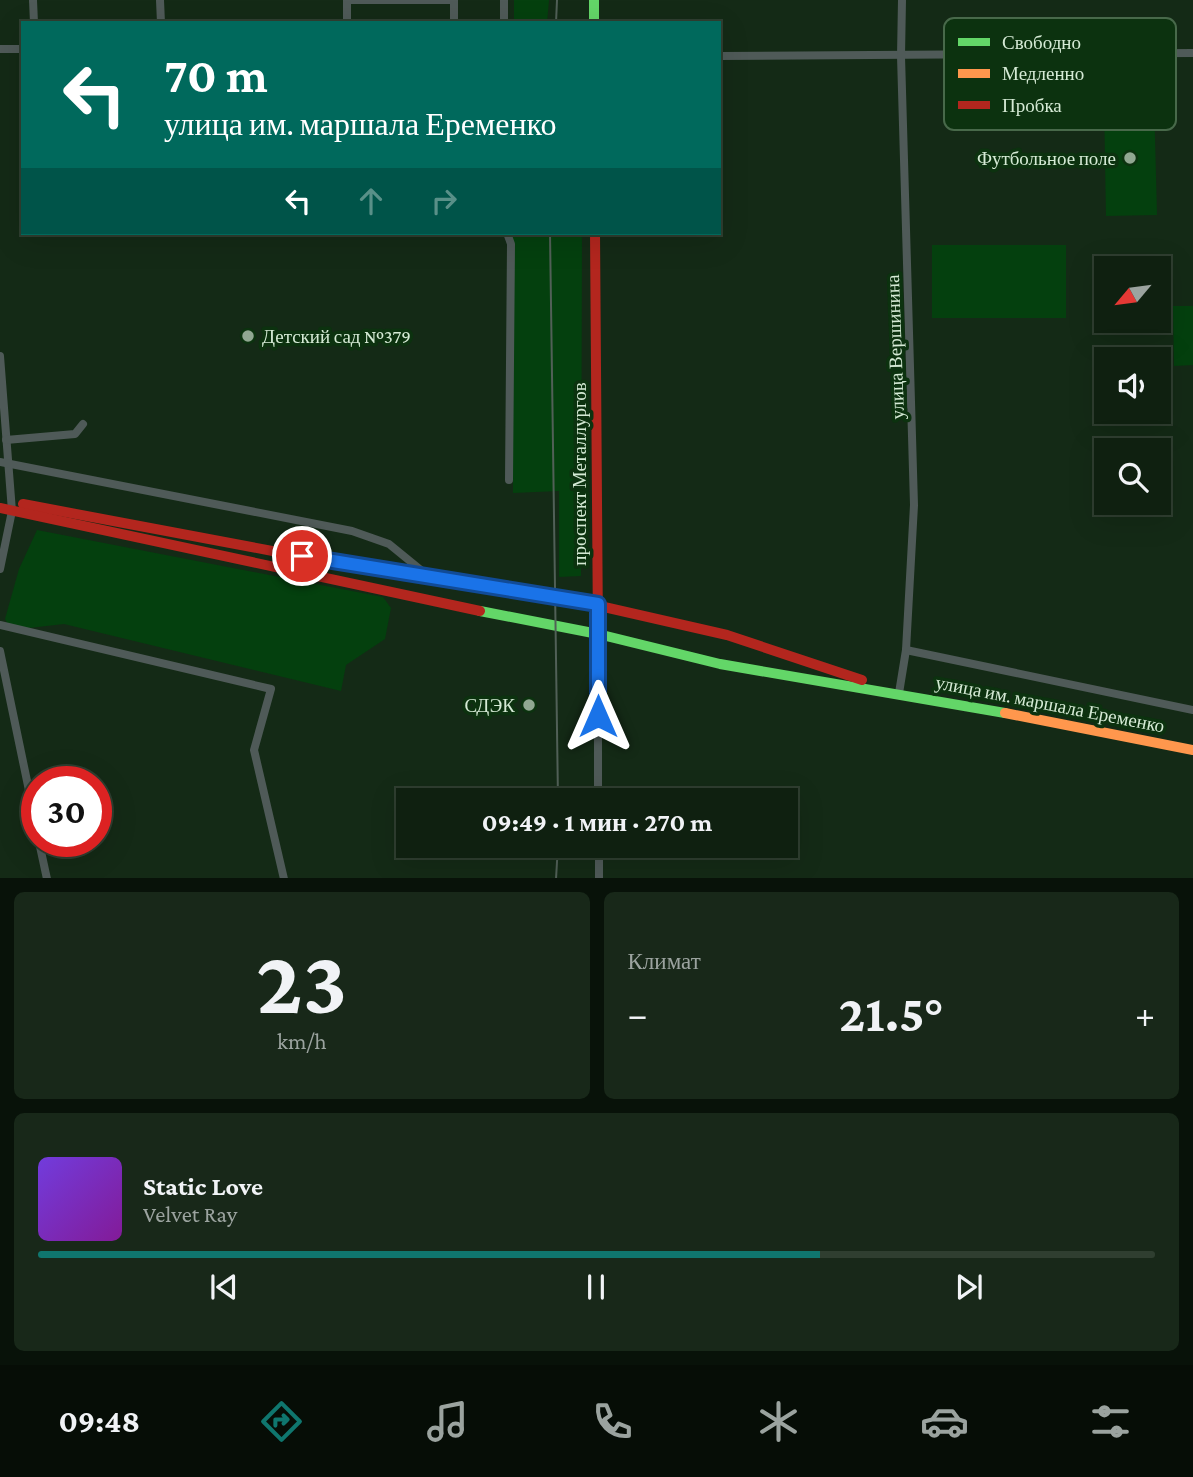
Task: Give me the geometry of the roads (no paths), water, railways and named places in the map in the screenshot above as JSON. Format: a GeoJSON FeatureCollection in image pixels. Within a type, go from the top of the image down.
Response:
{"type":"FeatureCollection","features":[{"type":"Feature","properties":{"kind":"main road"},"geometry":{"type":"LineString","coordinates":[[594,0],[594,21]]}},
{"type":"Feature","properties":{"kind":"main road","name":"проспект Металлургов"},"geometry":{"type":"LineString","coordinates":[[595,235],[598,634]]}},
{"type":"Feature","properties":{"kind":"main road","name":"улица им. маршала Еременко"},"geometry":{"type":"LineString","coordinates":[[0,508],[8,504],[328,561],[598,604],[729,640],[900,693]]}},
{"type":"Feature","properties":{"kind":"main road","name":"улица им. маршала Еременко"},"geometry":{"type":"LineString","coordinates":[[8,504],[421,600],[1193,750]]}},
{"type":"Feature","properties":{"kind":"main road"},"geometry":{"type":"LineString","coordinates":[[421,600],[420,582],[427,575]]}},
{"type":"Feature","properties":{"kind":"street"},"geometry":{"type":"LineString","coordinates":[[33,0],[34,21]]}},
{"type":"Feature","properties":{"kind":"street"},"geometry":{"type":"LineString","coordinates":[[160,0],[161,21]]}},
{"type":"Feature","properties":{"kind":"street"},"geometry":{"type":"LineString","coordinates":[[347,21],[347,0],[454,0],[454,21]]}},
{"type":"Feature","properties":{"kind":"street"},"geometry":{"type":"LineString","coordinates":[[504,0],[504,21]]}},
{"type":"Feature","properties":{"kind":"street","name":"улица Вершинина"},"geometry":{"type":"LineString","coordinates":[[900,693],[906,650],[914,500],[901,55],[902,0]]}},
{"type":"Feature","properties":{"kind":"street"},"geometry":{"type":"LineString","coordinates":[[0,49],[21,49]]}},
{"type":"Feature","properties":{"kind":"street"},"geometry":{"type":"LineString","coordinates":[[721,56],[944,55]]}},
{"type":"Feature","properties":{"kind":"street"},"geometry":{"type":"LineString","coordinates":[[508,235],[511,244],[509,480]]}},
{"type":"Feature","properties":{"kind":"street"},"geometry":{"type":"LineString","coordinates":[[0,356],[8,504],[0,569]]}},
{"type":"Feature","properties":{"kind":"street"},"geometry":{"type":"LineString","coordinates":[[6,440],[75,435],[83,424]]}},
{"type":"Feature","properties":{"kind":"street"},"geometry":{"type":"LineString","coordinates":[[4,463],[352,531],[389,544],[427,575]]}},
{"type":"Feature","properties":{"kind":"street"},"geometry":{"type":"LineString","coordinates":[[0,625],[271,689],[254,750],[284,878]]}},
{"type":"Feature","properties":{"kind":"street","name":"проспект Металлургов"},"geometry":{"type":"LineString","coordinates":[[598,634],[598,788]]}},
{"type":"Feature","properties":{"kind":"street"},"geometry":{"type":"LineString","coordinates":[[906,650],[1193,710]]}},
{"type":"Feature","properties":{"kind":"street"},"geometry":{"type":"LineString","coordinates":[[0,651],[24,766]]}},
{"type":"Feature","properties":{"kind":"street"},"geometry":{"type":"LineString","coordinates":[[42,857],[47,878]]}},
{"type":"Feature","properties":{"kind":"street"},"geometry":{"type":"LineString","coordinates":[[599,858],[599,878]]}},
{"type":"Feature","properties":{"kind":"tram line"},"geometry":{"type":"LineString","coordinates":[[556,21],[557,0]]}},
{"type":"Feature","properties":{"kind":"tram line"},"geometry":{"type":"LineString","coordinates":[[550,235],[558,788]]}},
{"type":"Feature","properties":{"kind":"tram line"},"geometry":{"type":"LineString","coordinates":[[556,878],[557,858]]}},
{"type":"Feature","properties":{"kind":"place","name":"Футбольное поле"},"geometry":{"type":"Point","coordinates":[1130,158]}},
{"type":"Feature","properties":{"kind":"place","name":"Детский сад №379"},"geometry":{"type":"Point","coordinates":[248,336]}},
{"type":"Feature","properties":{"kind":"place","name":"СДЭК"},"geometry":{"type":"Point","coordinates":[529,705]}}]}
